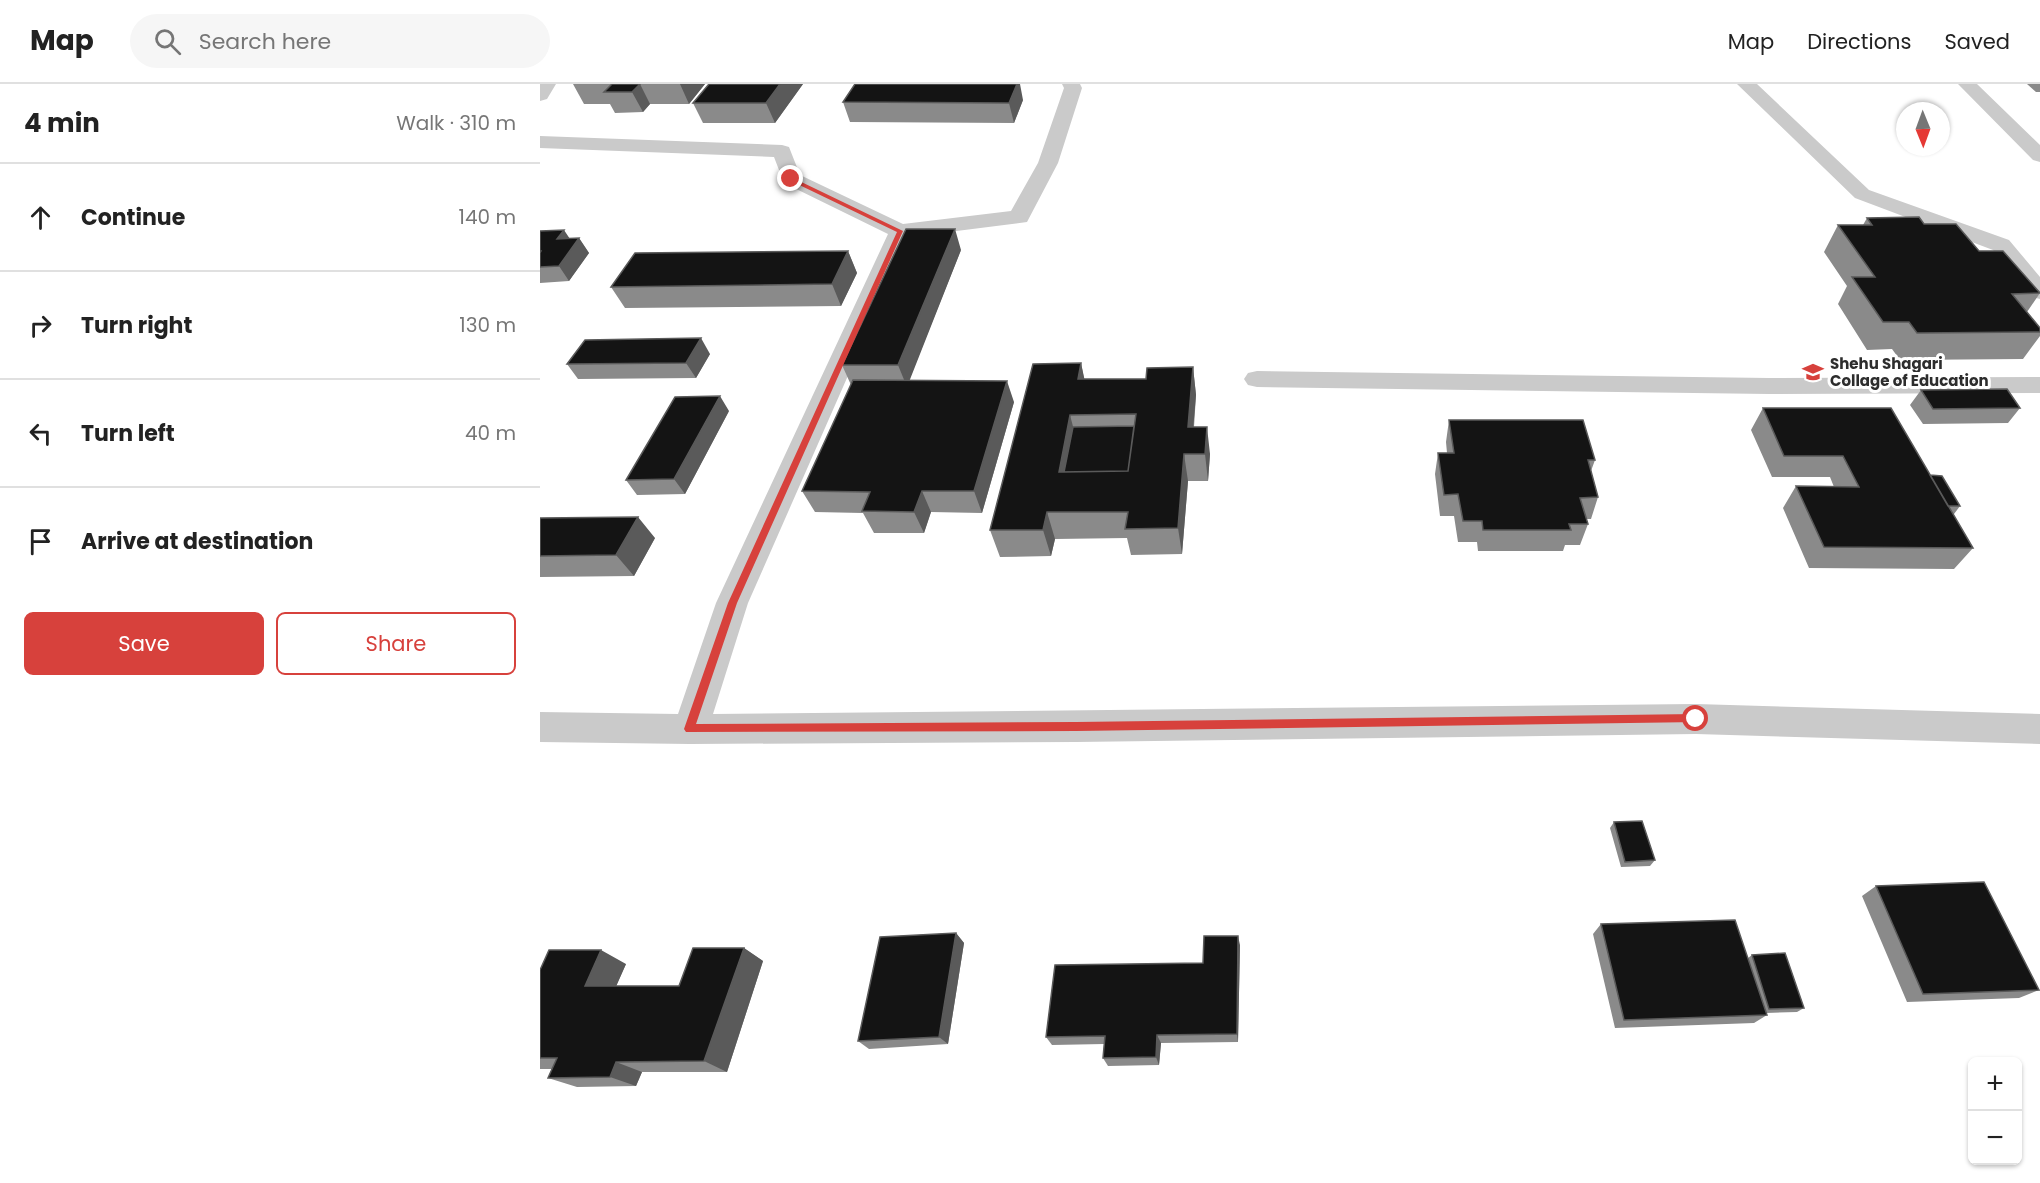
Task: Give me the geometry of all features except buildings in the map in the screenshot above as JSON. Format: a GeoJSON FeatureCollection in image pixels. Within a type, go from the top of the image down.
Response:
{"type":"FeatureCollection","features":[{"type":"Feature","properties":{"kind":"street"},"geometry":{"type":"LineString","coordinates":[[540,95],[547,84]]}},
{"type":"Feature","properties":{"kind":"street"},"geometry":{"type":"LineString","coordinates":[[540,142],[782,151],[791,179],[900,231],[1019,217],[1048,163],[1073,88],[1071,84]]}},
{"type":"Feature","properties":{"kind":"street"},"geometry":{"type":"LineString","coordinates":[[1746,84],[1862,194],[2001,245],[2040,292]]}},
{"type":"Feature","properties":{"kind":"street"},"geometry":{"type":"LineString","coordinates":[[1967,84],[2040,156]]}},
{"type":"Feature","properties":{"kind":"street"},"geometry":{"type":"LineString","coordinates":[[690,729],[732,603],[900,231]]}},
{"type":"Feature","properties":{"kind":"street"},"geometry":{"type":"LineString","coordinates":[[1257,379],[1769,386],[2040,385]]}},
{"type":"Feature","properties":{"kind":"street"},"geometry":{"type":"LineString","coordinates":[[540,727],[690,729],[1076,727],[1696,719],[2040,729]]}},
{"type":"Feature","properties":{"kind":"place","name":"Shehu Shagari Collage of Education"},"geometry":{"type":"Point","coordinates":[1813,372]}},
{"type":"Feature","properties":{"kind":"route"},"geometry":{"type":"LineString","coordinates":[[791,179],[900,231],[732,603],[690,729],[1076,727],[1696,719]]}}]}
